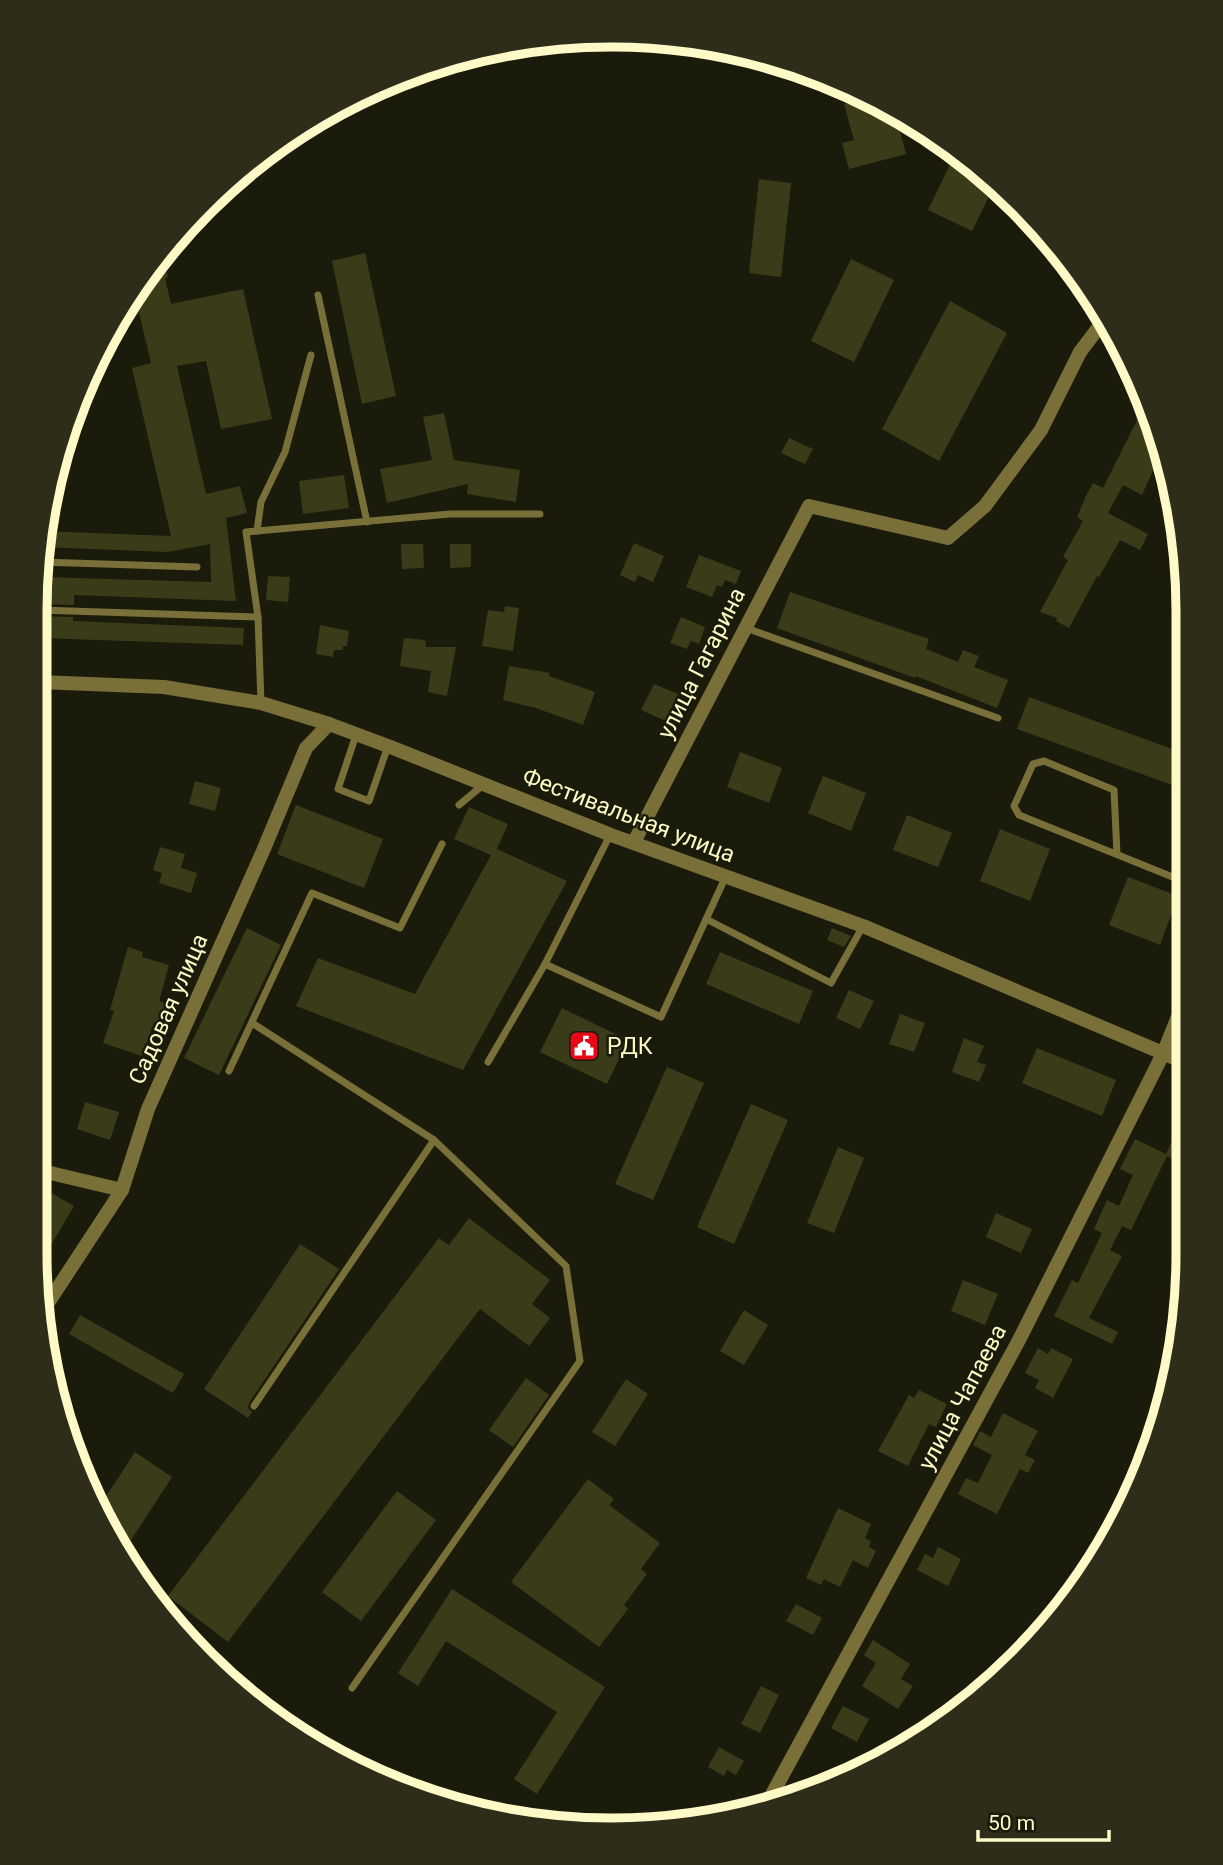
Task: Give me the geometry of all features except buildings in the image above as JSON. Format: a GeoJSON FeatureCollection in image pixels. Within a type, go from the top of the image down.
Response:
{"type":"FeatureCollection","features":[{"type":"Feature","properties":{"kind":"street","name":"улица Гагарина"},"geometry":{"type":"LineString","coordinates":[[634,842],[808,506],[948,538],[985,506],[1041,430],[1080,352],[1099,327]]}},
{"type":"Feature","properties":{"kind":"street","name":"Фестивальная улица"},"geometry":{"type":"LineString","coordinates":[[47,682],[164,687],[261,703],[328,724],[611,835],[863,926],[1176,1059]]}},
{"type":"Feature","properties":{"kind":"street","name":"Садовая улица"},"geometry":{"type":"LineString","coordinates":[[49,1301],[122,1190],[148,1109],[263,851],[306,747],[328,724]]}},
{"type":"Feature","properties":{"kind":"street","name":"улица Чапаева"},"geometry":{"type":"LineString","coordinates":[[772,1795],[1019,1340],[1163,1054],[1176,1022]]}},
{"type":"Feature","properties":{"kind":"street"},"geometry":{"type":"LineString","coordinates":[[47,1176],[122,1190]]}},
{"type":"Feature","properties":{"kind":"lane"},"geometry":{"type":"LineString","coordinates":[[318,295],[367,522]]}},
{"type":"Feature","properties":{"kind":"lane"},"geometry":{"type":"LineString","coordinates":[[257,531],[261,502],[285,452],[311,355]]}},
{"type":"Feature","properties":{"kind":"lane"},"geometry":{"type":"LineString","coordinates":[[261,703],[258,617],[246,532],[450,514],[540,514]]}},
{"type":"Feature","properties":{"kind":"lane"},"geometry":{"type":"LineString","coordinates":[[49,562],[197,566]]}},
{"type":"Feature","properties":{"kind":"lane"},"geometry":{"type":"LineString","coordinates":[[47,610],[258,617]]}},
{"type":"Feature","properties":{"kind":"lane"},"geometry":{"type":"LineString","coordinates":[[746,627],[998,718]]}},
{"type":"Feature","properties":{"kind":"lane"},"geometry":{"type":"LineString","coordinates":[[356,735],[338,789],[369,801],[388,746]]}},
{"type":"Feature","properties":{"kind":"lane"},"geometry":{"type":"LineString","coordinates":[[1117,854],[1114,790],[1044,761],[1033,764],[1014,806],[1019,815],[1176,878]]}},
{"type":"Feature","properties":{"kind":"lane"},"geometry":{"type":"LineString","coordinates":[[459,806],[484,784]]}},
{"type":"Feature","properties":{"kind":"lane"},"geometry":{"type":"LineString","coordinates":[[488,1062],[545,964],[611,835]]}},
{"type":"Feature","properties":{"kind":"lane"},"geometry":{"type":"LineString","coordinates":[[229,1072],[312,893],[400,928],[442,845]]}},
{"type":"Feature","properties":{"kind":"lane"},"geometry":{"type":"LineString","coordinates":[[545,964],[661,1017],[726,876]]}},
{"type":"Feature","properties":{"kind":"lane"},"geometry":{"type":"LineString","coordinates":[[706,919],[831,983],[863,926]]}},
{"type":"Feature","properties":{"kind":"lane"},"geometry":{"type":"LineString","coordinates":[[252,1023],[434,1140],[566,1266],[580,1361],[352,1688]]}},
{"type":"Feature","properties":{"kind":"lane"},"geometry":{"type":"LineString","coordinates":[[254,1406],[434,1140]]}},
{"type":"Feature","properties":{"kind":"place","name":"РДК"},"geometry":{"type":"Point","coordinates":[584,1046]}}]}
